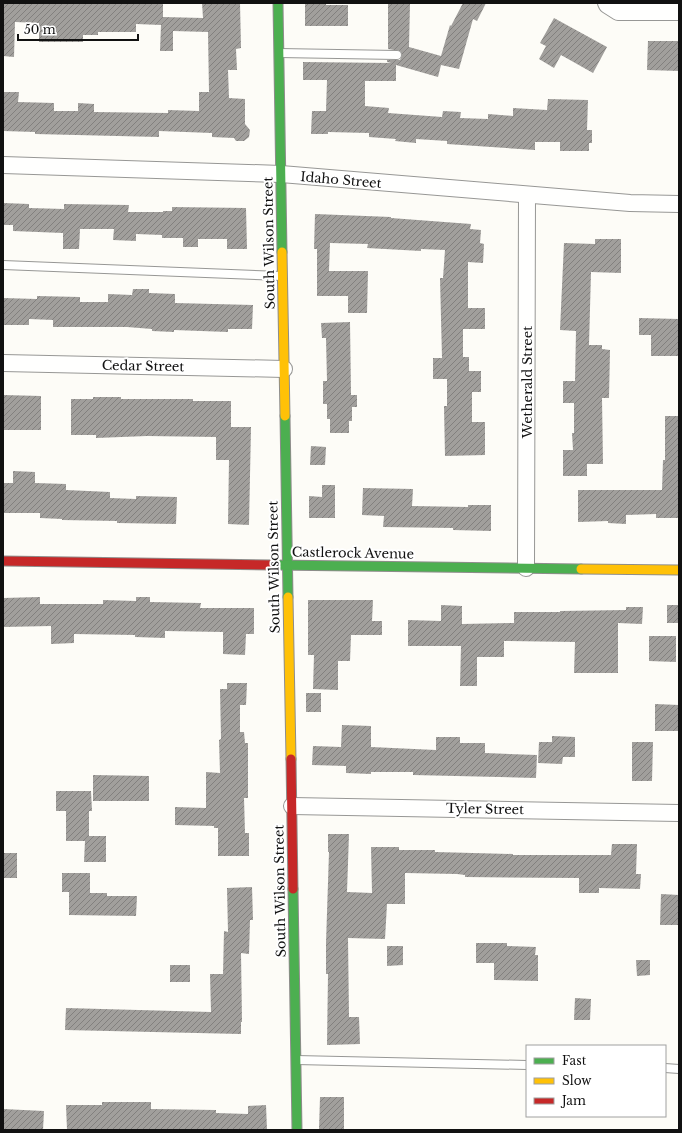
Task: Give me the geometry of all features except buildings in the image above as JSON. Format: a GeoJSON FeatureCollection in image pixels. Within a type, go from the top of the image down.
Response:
{"type":"FeatureCollection","features":[{"type":"Feature","properties":{"kind":"street","name":"South Wilson Street"},"geometry":{"type":"LineString","coordinates":[[278,3],[297,1130]]}},
{"type":"Feature","properties":{"kind":"street"},"geometry":{"type":"LineString","coordinates":[[606,3],[618,12],[679,12]]}},
{"type":"Feature","properties":{"kind":"street","name":"Idaho Street"},"geometry":{"type":"LineString","coordinates":[[3,165],[281,174],[630,203],[679,204]]}},
{"type":"Feature","properties":{"kind":"street","name":"Wetherald Street"},"geometry":{"type":"LineString","coordinates":[[526,568],[527,195]]}},
{"type":"Feature","properties":{"kind":"street","name":"Cedar Street"},"geometry":{"type":"LineString","coordinates":[[3,363],[284,369]]}},
{"type":"Feature","properties":{"kind":"street","name":"Castlerock Avenue"},"geometry":{"type":"LineString","coordinates":[[3,562],[679,570]]}},
{"type":"Feature","properties":{"kind":"street","name":"Tyler Street"},"geometry":{"type":"LineString","coordinates":[[292,806],[679,813]]}},
{"type":"Feature","properties":{"kind":"lane"},"geometry":{"type":"LineString","coordinates":[[278,53],[397,55]]}},
{"type":"Feature","properties":{"kind":"lane"},"geometry":{"type":"LineString","coordinates":[[3,265],[282,276]]}},
{"type":"Feature","properties":{"kind":"lane"},"geometry":{"type":"LineString","coordinates":[[296,1060],[526,1065]]}},
{"type":"Feature","properties":{"kind":"lane"},"geometry":{"type":"LineString","coordinates":[[666,1068],[679,1069]]}},
{"type":"Feature","properties":{"kind":"traffic: fast"},"geometry":{"type":"LineString","coordinates":[[278,3],[282,252]]}},
{"type":"Feature","properties":{"kind":"traffic: fast"},"geometry":{"type":"LineString","coordinates":[[285,416],[288,597]]}},
{"type":"Feature","properties":{"kind":"traffic: fast"},"geometry":{"type":"LineString","coordinates":[[273,565],[581,569]]}},
{"type":"Feature","properties":{"kind":"traffic: fast"},"geometry":{"type":"LineString","coordinates":[[293,889],[297,1130]]}},
{"type":"Feature","properties":{"kind":"traffic: slow"},"geometry":{"type":"LineString","coordinates":[[282,252],[285,416]]}},
{"type":"Feature","properties":{"kind":"traffic: slow"},"geometry":{"type":"LineString","coordinates":[[581,569],[679,570]]}},
{"type":"Feature","properties":{"kind":"traffic: slow"},"geometry":{"type":"LineString","coordinates":[[288,597],[291,759]]}},
{"type":"Feature","properties":{"kind":"traffic: jam"},"geometry":{"type":"LineString","coordinates":[[3,561],[273,565]]}},
{"type":"Feature","properties":{"kind":"traffic: jam"},"geometry":{"type":"LineString","coordinates":[[291,759],[293,889]]}}]}
